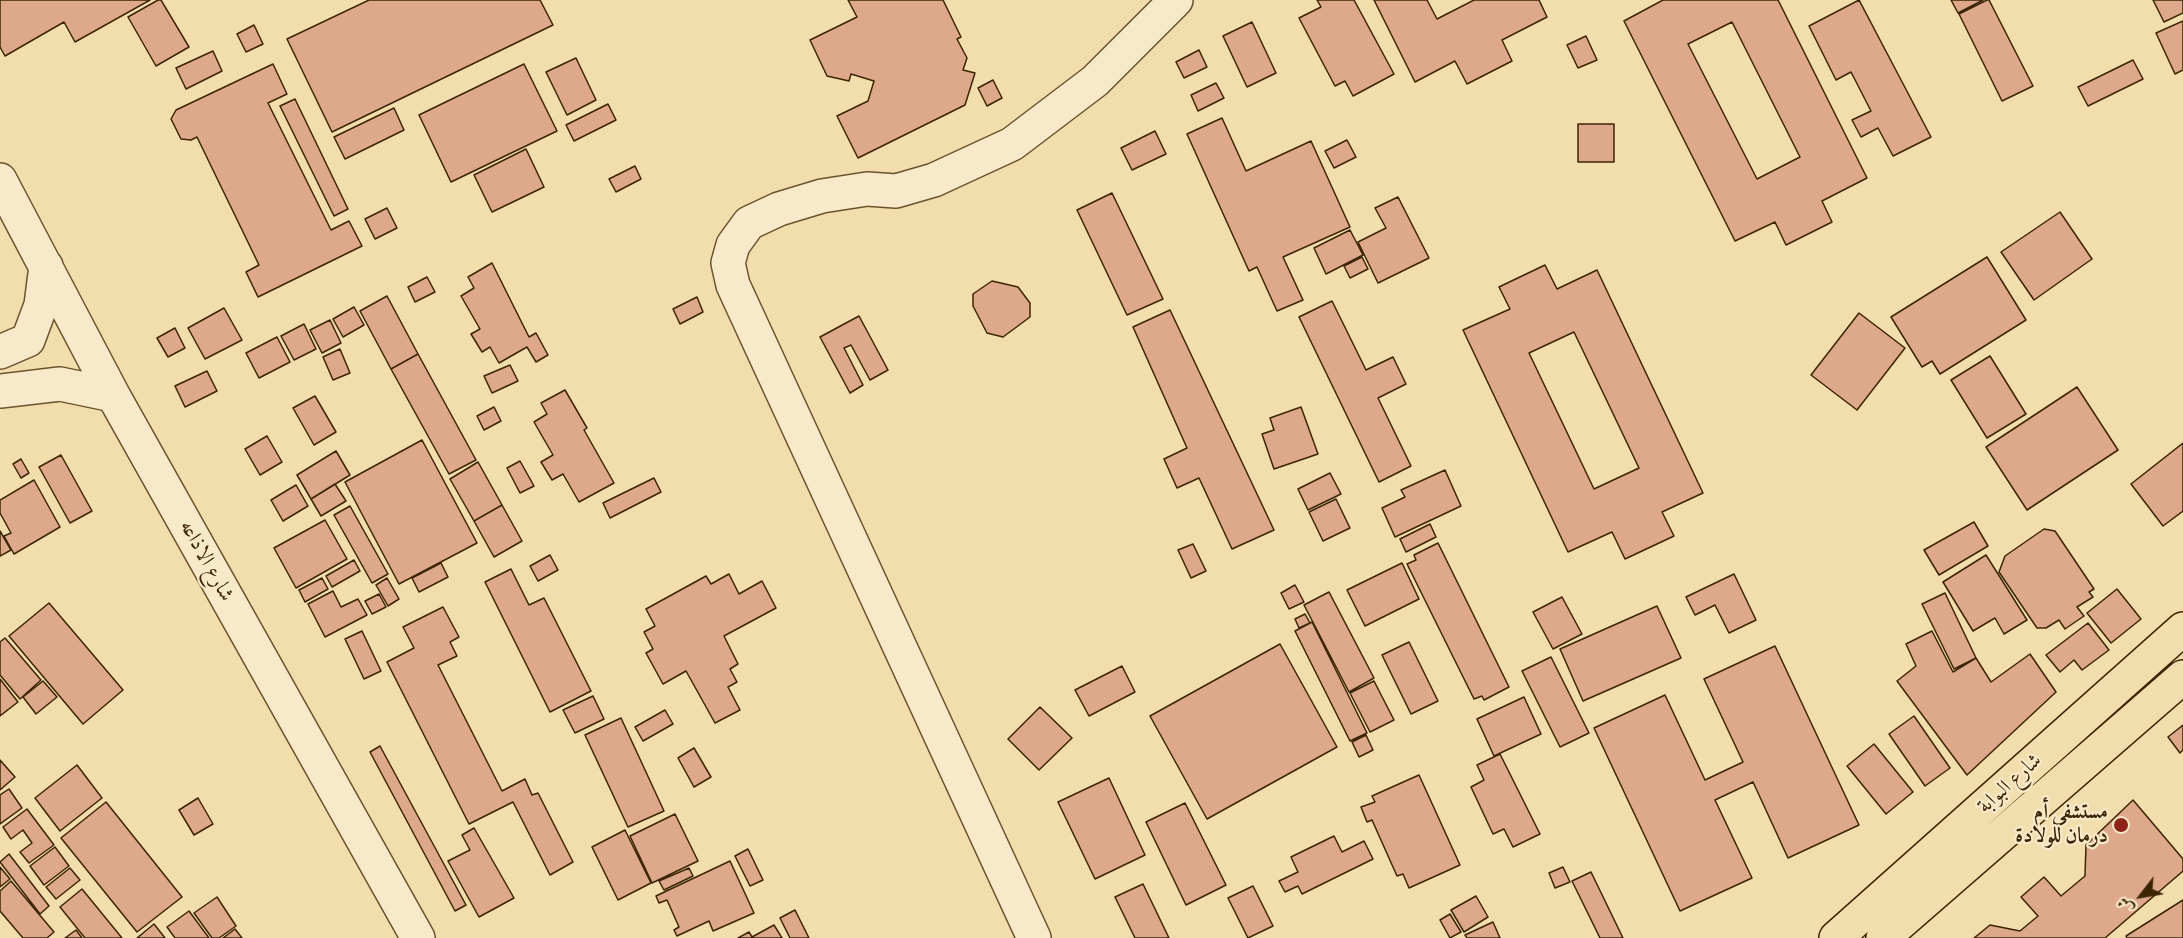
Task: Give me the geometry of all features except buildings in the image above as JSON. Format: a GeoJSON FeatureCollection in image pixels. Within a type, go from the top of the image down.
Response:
{"type":"FeatureCollection","features":[{"type":"Feature","properties":{"kind":"main road","name":"شارع البوابة"},"geometry":{"type":"LineString","coordinates":[[1848,934],[2183,629]]}},
{"type":"Feature","properties":{"kind":"main road","name":"شارع البوابة"},"geometry":{"type":"LineString","coordinates":[[1883,938],[2183,677]]}},
{"type":"Feature","properties":{"kind":"street"},"geometry":{"type":"LineString","coordinates":[[1034,938],[738,296],[728,263],[733,245],[749,223],[779,209],[822,196],[867,189],[896,191],[915,186],[934,180],[1012,144],[1095,81],[1176,0]]}},
{"type":"Feature","properties":{"kind":"street","name":"شارع الاذاعه"},"geometry":{"type":"LineString","coordinates":[[0,180],[112,395],[418,938]]}},
{"type":"Feature","properties":{"kind":"street"},"geometry":{"type":"LineString","coordinates":[[0,352],[28,340],[42,305],[46,267]]}},
{"type":"Feature","properties":{"kind":"street"},"geometry":{"type":"LineString","coordinates":[[0,391],[60,384],[112,395]]}},
{"type":"Feature","properties":{"kind":"place","name":"مستشفى أم درمان للولادة"},"geometry":{"type":"Point","coordinates":[2121,825]}}]}
